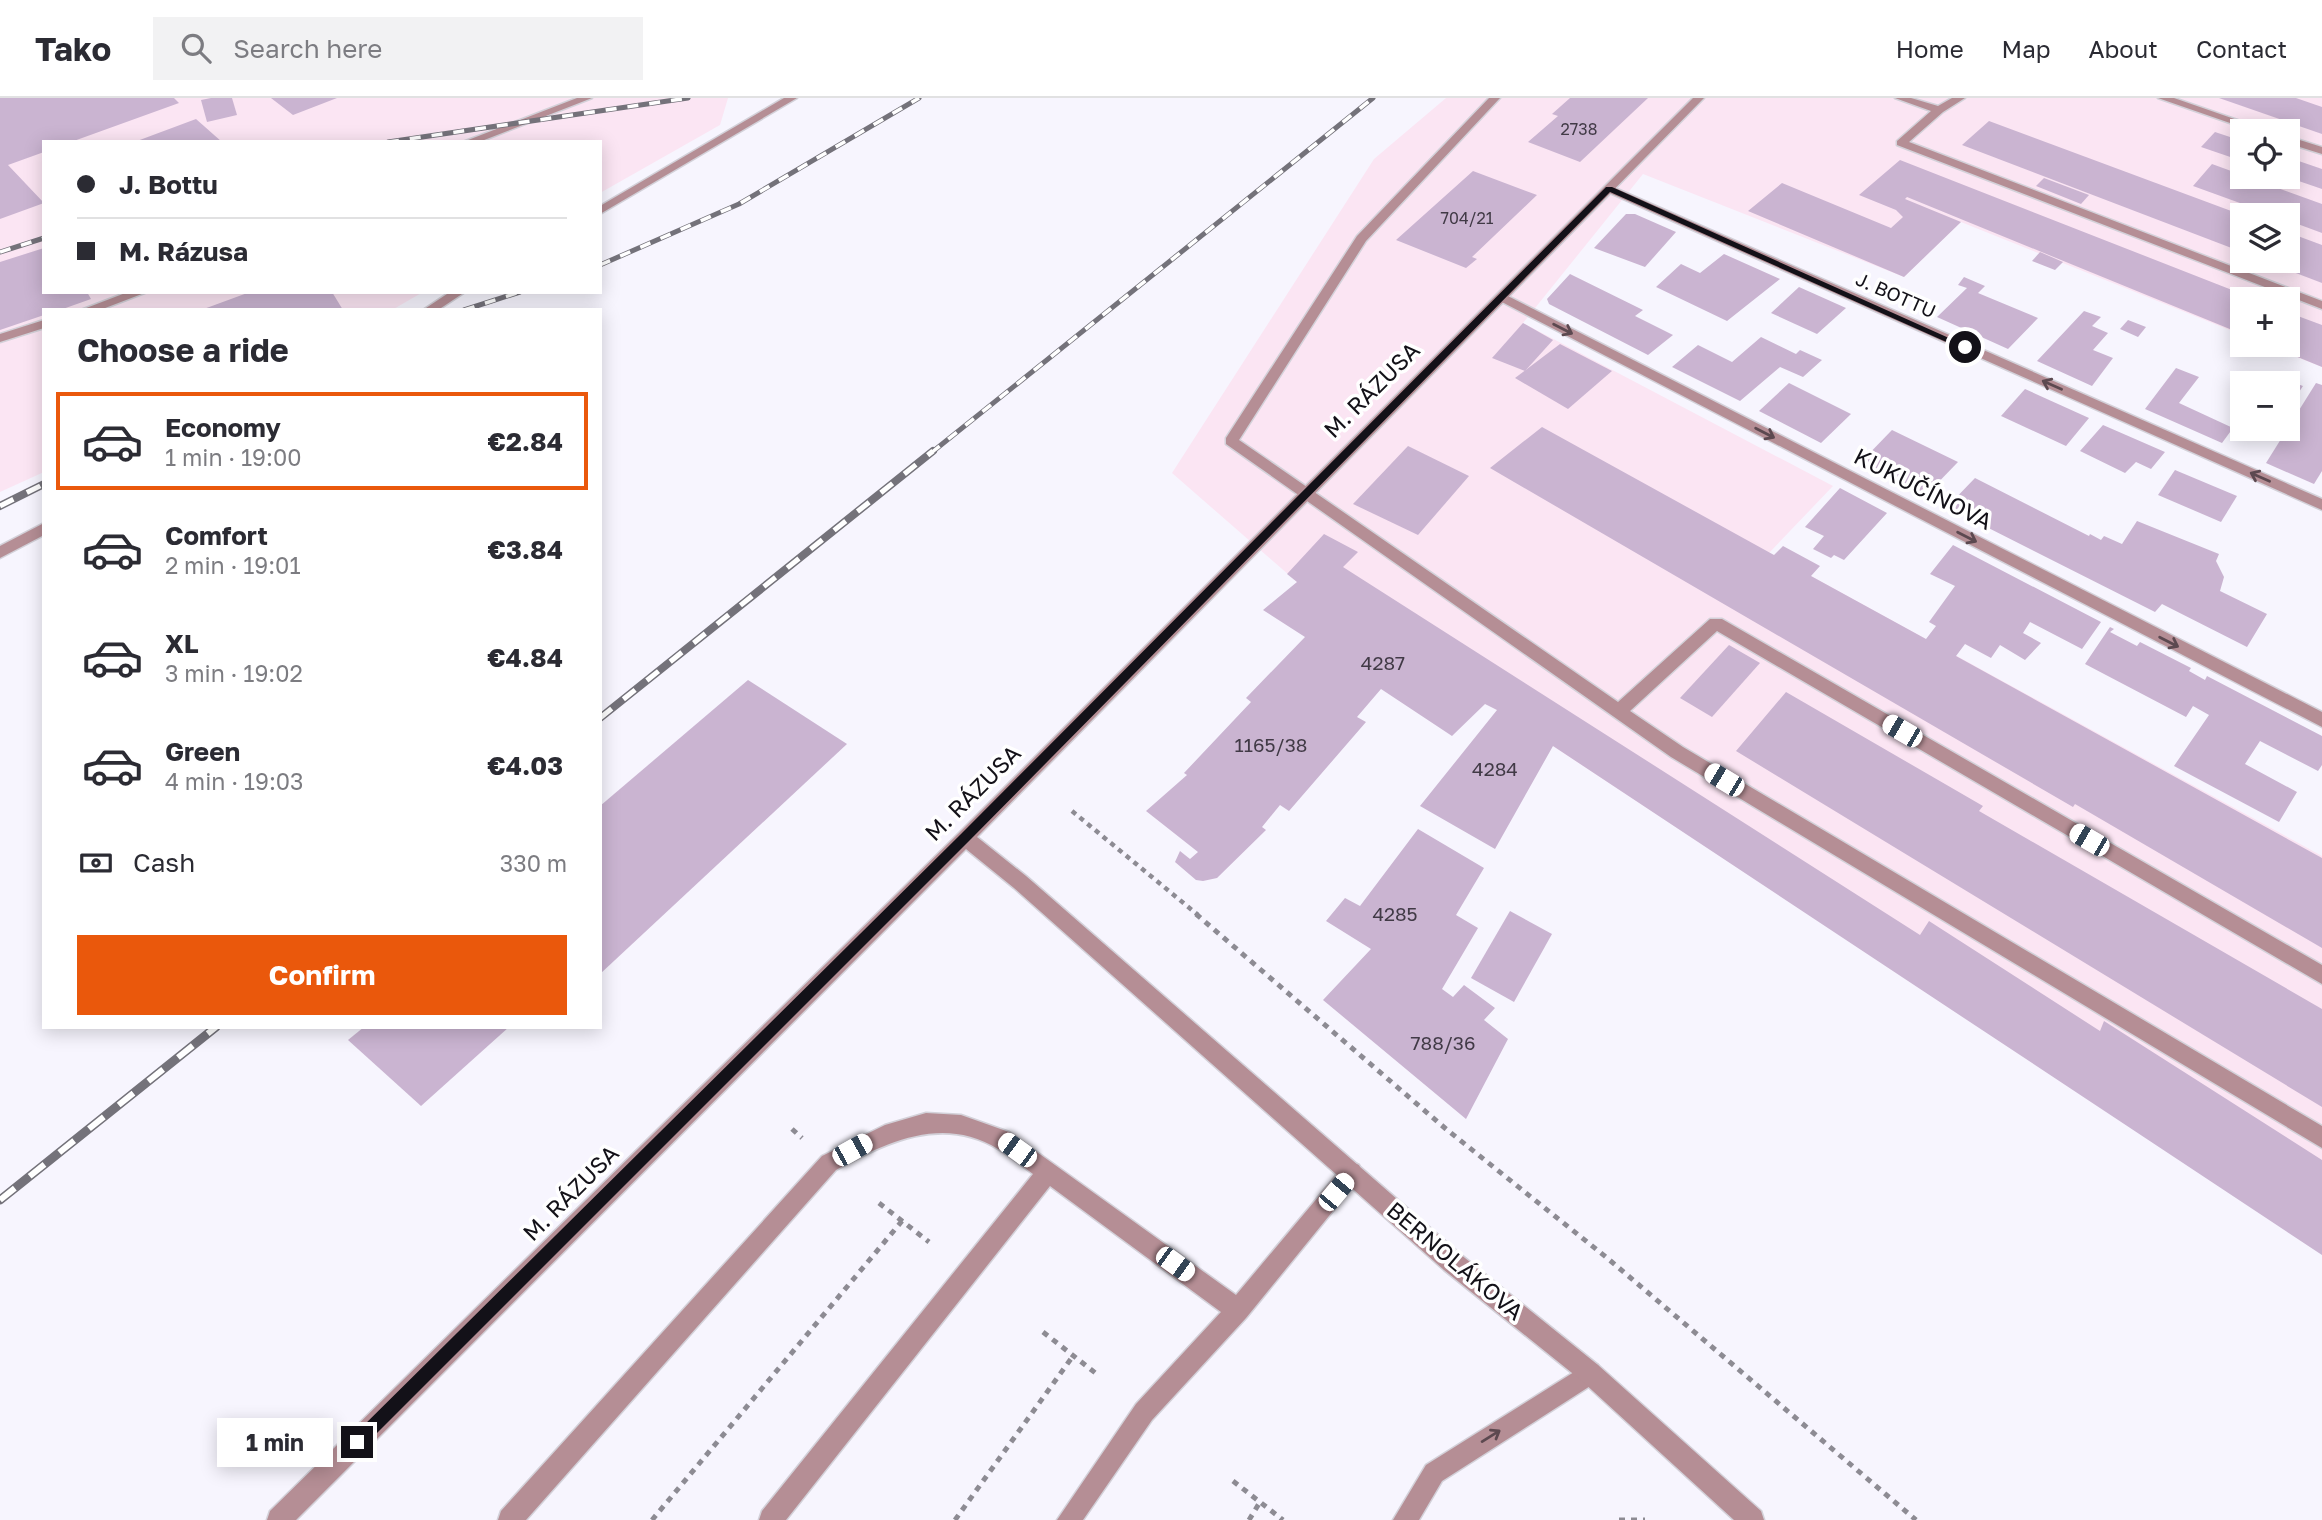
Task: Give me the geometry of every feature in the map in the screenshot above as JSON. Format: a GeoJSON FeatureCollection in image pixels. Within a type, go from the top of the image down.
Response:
{"type":"FeatureCollection","features":[{"type":"Feature","properties":{"kind":"street"},"geometry":{"type":"LineString","coordinates":[[473,140],[587,98]]}},
{"type":"Feature","properties":{"kind":"street"},"geometry":{"type":"LineString","coordinates":[[602,210],[792,98]]}},
{"type":"Feature","properties":{"kind":"street"},"geometry":{"type":"LineString","coordinates":[[1495,98],[1362,239],[1231,441],[1677,752],[2322,1138]]}},
{"type":"Feature","properties":{"kind":"street","name":"M. RÁZUSA"},"geometry":{"type":"LineString","coordinates":[[279,1520],[965,838],[1699,98]]}},
{"type":"Feature","properties":{"kind":"street"},"geometry":{"type":"LineString","coordinates":[[1900,98],[1939,110]]}},
{"type":"Feature","properties":{"kind":"street"},"geometry":{"type":"LineString","coordinates":[[1960,98],[1939,110],[1901,143],[2322,305]]}},
{"type":"Feature","properties":{"kind":"street"},"geometry":{"type":"LineString","coordinates":[[2164,98],[2230,120]]}},
{"type":"Feature","properties":{"kind":"street"},"geometry":{"type":"LineString","coordinates":[[2300,143],[2322,151]]}},
{"type":"Feature","properties":{"kind":"street","name":"J. BOTTU"},"geometry":{"type":"LineString","coordinates":[[1609,189],[2322,505]]}},
{"type":"Feature","properties":{"kind":"street"},"geometry":{"type":"LineString","coordinates":[[94,308],[135,294]]}},
{"type":"Feature","properties":{"kind":"street"},"geometry":{"type":"LineString","coordinates":[[432,308],[457,294]]}},
{"type":"Feature","properties":{"kind":"street","name":"KUKUČÍNOVA"},"geometry":{"type":"LineString","coordinates":[[1502,298],[2322,720]]}},
{"type":"Feature","properties":{"kind":"street"},"geometry":{"type":"LineString","coordinates":[[0,338],[42,325]]}},
{"type":"Feature","properties":{"kind":"street"},"geometry":{"type":"LineString","coordinates":[[0,553],[42,529]]}},
{"type":"Feature","properties":{"kind":"street"},"geometry":{"type":"LineString","coordinates":[[1619,711],[1716,623],[2322,975]]}},
{"type":"Feature","properties":{"kind":"street","name":"BERNOLÁKOVA"},"geometry":{"type":"LineString","coordinates":[[965,838],[1020,882],[1452,1262],[1590,1373],[1752,1520]]}},
{"type":"Feature","properties":{"kind":"street"},"geometry":{"type":"LineString","coordinates":[[510,1520],[829,1163],[876,1137],[916,1125],[959,1125],[1002,1139],[1238,1310]]}},
{"type":"Feature","properties":{"kind":"street"},"geometry":{"type":"LineString","coordinates":[[771,1520],[1048,1172]]}},
{"type":"Feature","properties":{"kind":"street"},"geometry":{"type":"LineString","coordinates":[[1069,1520],[1144,1412],[1238,1310],[1352,1172]]}},
{"type":"Feature","properties":{"kind":"street"},"geometry":{"type":"LineString","coordinates":[[1405,1520],[1434,1472],[1590,1373]]}},
{"type":"Feature","properties":{"kind":"path"},"geometry":{"type":"LineString","coordinates":[[1072,811],[1212,927],[1446,1129],[1606,1257],[1916,1520]]}},
{"type":"Feature","properties":{"kind":"path"},"geometry":{"type":"LineString","coordinates":[[879,1203],[929,1242]]}},
{"type":"Feature","properties":{"kind":"path"},"geometry":{"type":"LineString","coordinates":[[652,1520],[902,1221]]}},
{"type":"Feature","properties":{"kind":"path"},"geometry":{"type":"LineString","coordinates":[[1043,1332],[1098,1376]]}},
{"type":"Feature","properties":{"kind":"path"},"geometry":{"type":"LineString","coordinates":[[955,1520],[1073,1356]]}},
{"type":"Feature","properties":{"kind":"path"},"geometry":{"type":"LineString","coordinates":[[1233,1481],[1283,1520]]}},
{"type":"Feature","properties":{"kind":"path"},"geometry":{"type":"LineString","coordinates":[[1249,1520],[1260,1502]]}},
{"type":"Feature","properties":{"kind":"path"},"geometry":{"type":"LineString","coordinates":[[1619,1520],[1644,1520]]}},
{"type":"Feature","properties":{"kind":"shaded area"},"geometry":{"type":"Polygon","coordinates":[[[0,98],[728,98],[720,125],[602,192],[602,140],[42,140],[42,294],[420,294],[395,308],[42,308],[42,473],[0,492],[0,98]]]}},
{"type":"Feature","properties":{"kind":"shaded area"},"geometry":{"type":"Polygon","coordinates":[[[1446,98],[2322,98],[2322,367],[2297,357],[2300,357],[2300,287],[2230,287],[2230,330],[1961,222],[1904,277],[1643,174],[1523,323],[1833,486],[1769,553],[2322,856],[2322,1253],[1553,746],[1297,582],[1172,473],[1374,159],[1446,98]]]}},
{"type":"Feature","properties":{"kind":"building"},"geometry":{"type":"Polygon","coordinates":[[[0,98],[174,98],[179,103],[77,140],[42,140],[42,153],[8,165],[42,204],[0,219],[0,98]]]}},
{"type":"Feature","properties":{"kind":"building"},"geometry":{"type":"Polygon","coordinates":[[[232,98],[237,115],[207,122],[201,100],[232,98]]]}},
{"type":"Feature","properties":{"kind":"building"},"geometry":{"type":"Polygon","coordinates":[[[271,98],[337,98],[293,115],[271,98]]]}},
{"type":"Feature","properties":{"kind":"building"},"geometry":{"type":"Polygon","coordinates":[[[1570,98],[1648,98],[1580,162],[1528,142],[1558,116],[1552,114],[1570,98]]]}},
{"type":"Feature","properties":{"kind":"building"},"geometry":{"type":"Polygon","coordinates":[[[2219,98],[2296,98],[2322,107],[2322,134],[2300,126],[2300,119],[2279,119],[2219,98]]]}},
{"type":"Feature","properties":{"kind":"building"},"geometry":{"type":"Polygon","coordinates":[[[196,119],[220,140],[140,140],[196,119]]]}},
{"type":"Feature","properties":{"kind":"building"},"geometry":{"type":"Polygon","coordinates":[[[1989,121],[2230,211],[2230,247],[1962,145],[1989,121]]]}},
{"type":"Feature","properties":{"kind":"building"},"geometry":{"type":"Polygon","coordinates":[[[2215,132],[2230,137],[2230,157],[2201,147],[2215,132]]]}},
{"type":"Feature","properties":{"kind":"building"},"geometry":{"type":"Polygon","coordinates":[[[1900,160],[2230,289],[2230,329],[1907,197],[1905,199],[1961,222],[1904,277],[1748,211],[1782,183],[1891,228],[1903,217],[1896,210],[1859,195],[1900,160]]]}},
{"type":"Feature","properties":{"kind":"building"},"geometry":{"type":"Polygon","coordinates":[[[2300,161],[2322,169],[2322,189],[2300,181],[2300,161]]]}},
{"type":"Feature","properties":{"kind":"building"},"geometry":{"type":"Polygon","coordinates":[[[2212,164],[2230,171],[2230,189],[2281,189],[2322,204],[2322,233],[2300,225],[2300,203],[2240,203],[2193,186],[2212,164]]]}},
{"type":"Feature","properties":{"kind":"building"},"geometry":{"type":"Polygon","coordinates":[[[1473,171],[1537,195],[1472,257],[1477,259],[1466,268],[1396,240],[1473,171]]]}},
{"type":"Feature","properties":{"kind":"building"},"geometry":{"type":"Polygon","coordinates":[[[2044,178],[2089,195],[2081,204],[2036,186],[2044,178]]]}},
{"type":"Feature","properties":{"kind":"building"},"geometry":{"type":"Polygon","coordinates":[[[1626,214],[1635,214],[1676,232],[1645,267],[1594,248],[1626,214]]]}},
{"type":"Feature","properties":{"kind":"building"},"geometry":{"type":"Polygon","coordinates":[[[2300,237],[2322,245],[2322,283],[2296,273],[2300,273],[2300,237]]]}},
{"type":"Feature","properties":{"kind":"building"},"geometry":{"type":"Polygon","coordinates":[[[42,249],[42,294],[88,294],[91,299],[66,308],[42,308],[42,316],[0,330],[0,262],[42,249]]]}},
{"type":"Feature","properties":{"kind":"building"},"geometry":{"type":"Polygon","coordinates":[[[2040,252],[2063,262],[2055,270],[2032,261],[2040,252]]]}},
{"type":"Feature","properties":{"kind":"building"},"geometry":{"type":"Polygon","coordinates":[[[1724,254],[1780,279],[1727,321],[1656,287],[1681,264],[1700,273],[1724,254]]]}},
{"type":"Feature","properties":{"kind":"building"},"geometry":{"type":"Polygon","coordinates":[[[1570,274],[1643,310],[1635,316],[1673,335],[1648,355],[1549,304],[1547,299],[1570,274]]]}},
{"type":"Feature","properties":{"kind":"building"},"geometry":{"type":"Polygon","coordinates":[[[1964,277],[1985,286],[1978,293],[2038,318],[2008,349],[1937,317],[1967,288],[1958,285],[1964,277]]]}},
{"type":"Feature","properties":{"kind":"building"},"geometry":{"type":"Polygon","coordinates":[[[1799,287],[1846,308],[1817,334],[1771,313],[1799,287]]]}},
{"type":"Feature","properties":{"kind":"building"},"geometry":{"type":"Polygon","coordinates":[[[245,294],[333,294],[342,308],[206,308],[245,294]]]}},
{"type":"Feature","properties":{"kind":"building"},"geometry":{"type":"Polygon","coordinates":[[[2084,311],[2101,317],[2092,326],[2108,333],[2093,350],[2113,358],[2092,386],[2037,361],[2084,311]]]}},
{"type":"Feature","properties":{"kind":"building"},"geometry":{"type":"Polygon","coordinates":[[[2300,317],[2322,325],[2322,367],[2297,357],[2300,357],[2300,317]]]}},
{"type":"Feature","properties":{"kind":"building"},"geometry":{"type":"Polygon","coordinates":[[[2128,320],[2146,327],[2138,337],[2120,329],[2128,320]]]}},
{"type":"Feature","properties":{"kind":"building"},"geometry":{"type":"Polygon","coordinates":[[[1523,323],[1553,340],[1525,371],[1492,358],[1523,323]]]}},
{"type":"Feature","properties":{"kind":"building"},"geometry":{"type":"Polygon","coordinates":[[[1761,337],[1796,354],[1800,350],[1822,360],[1803,377],[1780,367],[1740,401],[1672,367],[1698,345],[1732,362],[1761,337]]]}},
{"type":"Feature","properties":{"kind":"building"},"geometry":{"type":"Polygon","coordinates":[[[1560,344],[1612,371],[1568,409],[1515,378],[1560,344]]]}},
{"type":"Feature","properties":{"kind":"building"},"geometry":{"type":"Polygon","coordinates":[[[2176,368],[2199,377],[2179,403],[2230,427],[2230,432],[2222,443],[2145,409],[2176,368]]]}},
{"type":"Feature","properties":{"kind":"building"},"geometry":{"type":"Polygon","coordinates":[[[1789,383],[1851,414],[1821,443],[1759,411],[1789,383]]]}},
{"type":"Feature","properties":{"kind":"building"},"geometry":{"type":"Polygon","coordinates":[[[2316,383],[2322,385],[2322,471],[2314,484],[2266,463],[2280,441],[2300,441],[2300,409],[2316,383]]]}},
{"type":"Feature","properties":{"kind":"building"},"geometry":{"type":"Polygon","coordinates":[[[2025,389],[2089,418],[2066,446],[2001,416],[2025,389]]]}},
{"type":"Feature","properties":{"kind":"building"},"geometry":{"type":"Polygon","coordinates":[[[2103,425],[2165,452],[2151,469],[2136,462],[2125,473],[2080,451],[2103,425]]]}},
{"type":"Feature","properties":{"kind":"building"},"geometry":{"type":"Polygon","coordinates":[[[1542,427],[1774,555],[1783,546],[1820,566],[1811,576],[1926,639],[1936,626],[1929,622],[1955,586],[1930,574],[1953,545],[2101,622],[2082,649],[2030,622],[2023,633],[2041,643],[2025,660],[2000,645],[1991,658],[1965,644],[1956,656],[2322,858],[2322,948],[2075,804],[2073,807],[1490,468],[1542,427]]]}},
{"type":"Feature","properties":{"kind":"building"},"geometry":{"type":"Polygon","coordinates":[[[1892,430],[1958,462],[1925,496],[1860,463],[1892,430]]]}},
{"type":"Feature","properties":{"kind":"building"},"geometry":{"type":"Polygon","coordinates":[[[1408,446],[1469,476],[1418,535],[1353,504],[1408,446]]]}},
{"type":"Feature","properties":{"kind":"building"},"geometry":{"type":"Polygon","coordinates":[[[2175,470],[2237,496],[2221,522],[2158,495],[2175,470]]]}},
{"type":"Feature","properties":{"kind":"building"},"geometry":{"type":"Polygon","coordinates":[[[1975,478],[2101,540],[2104,536],[2122,544],[2137,521],[2219,554],[2216,561],[2224,577],[2220,591],[2267,614],[2247,647],[2162,604],[2155,612],[1947,507],[1975,478]]]}},
{"type":"Feature","properties":{"kind":"building"},"geometry":{"type":"Polygon","coordinates":[[[1840,488],[1887,513],[1844,560],[1834,555],[1831,558],[1813,549],[1824,536],[1805,527],[1840,488]]]}},
{"type":"Feature","properties":{"kind":"building"},"geometry":{"type":"Polygon","coordinates":[[[1324,534],[1358,552],[1343,567],[1920,935],[1929,921],[2100,1031],[2104,1021],[2322,1160],[2322,1255],[1553,746],[1495,849],[1420,806],[1497,710],[1485,704],[1452,736],[1381,689],[1357,717],[1366,722],[1289,811],[1280,805],[1262,827],[1266,830],[1217,878],[1196,880],[1175,862],[1180,851],[1190,859],[1198,852],[1146,811],[1187,775],[1184,773],[1251,702],[1246,698],[1305,637],[1263,610],[1297,582],[1287,574],[1324,534]]]}},
{"type":"Feature","properties":{"kind":"building"},"geometry":{"type":"Polygon","coordinates":[[[2110,627],[2114,629],[2110,632],[2137,646],[2140,642],[2191,668],[2189,671],[2205,680],[2207,676],[2322,736],[2322,765],[2318,771],[2260,741],[2245,764],[2297,792],[2279,822],[2174,766],[2209,715],[2193,706],[2186,717],[2085,664],[2110,627]]]}},
{"type":"Feature","properties":{"kind":"building"},"geometry":{"type":"Polygon","coordinates":[[[1729,645],[1760,663],[1712,717],[1680,698],[1729,645]]]}},
{"type":"Feature","properties":{"kind":"building"},"geometry":{"type":"Polygon","coordinates":[[[748,680],[847,744],[602,972],[602,804],[748,680]]]}},
{"type":"Feature","properties":{"kind":"building"},"geometry":{"type":"Polygon","coordinates":[[[1786,692],[1983,806],[1979,811],[2322,1009],[2322,1107],[1736,751],[1786,692]]]}},
{"type":"Feature","properties":{"kind":"building"},"geometry":{"type":"Polygon","coordinates":[[[1418,829],[1484,868],[1456,915],[1478,928],[1442,989],[1453,997],[1464,985],[1495,1008],[1484,1020],[1508,1039],[1466,1119],[1323,1000],[1371,949],[1326,921],[1345,898],[1360,906],[1418,829]]]}},
{"type":"Feature","properties":{"kind":"building"},"geometry":{"type":"Polygon","coordinates":[[[1510,911],[1552,934],[1514,1002],[1471,978],[1510,911]]]}},
{"type":"Feature","properties":{"kind":"building"},"geometry":{"type":"Polygon","coordinates":[[[362,1029],[507,1029],[421,1106],[348,1040],[362,1029]]]}},
{"type":"Feature","properties":{"kind":"railway"},"geometry":{"type":"LineString","coordinates":[[402,140],[688,98]]}},
{"type":"Feature","properties":{"kind":"railway"},"geometry":{"type":"LineString","coordinates":[[602,264],[739,204],[919,98]]}},
{"type":"Feature","properties":{"kind":"railway"},"geometry":{"type":"LineString","coordinates":[[931,453],[1373,98]]}},
{"type":"Feature","properties":{"kind":"railway"},"geometry":{"type":"LineString","coordinates":[[0,252],[42,239]]}},
{"type":"Feature","properties":{"kind":"railway"},"geometry":{"type":"LineString","coordinates":[[470,308],[514,294]]}},
{"type":"Feature","properties":{"kind":"railway"},"geometry":{"type":"LineString","coordinates":[[602,716],[933,451]]}},
{"type":"Feature","properties":{"kind":"railway"},"geometry":{"type":"LineString","coordinates":[[0,506],[42,485]]}},
{"type":"Feature","properties":{"kind":"railway"},"geometry":{"type":"LineString","coordinates":[[0,1200],[214,1029]]}},
{"type":"Feature","properties":{"kind":"route"},"geometry":{"type":"LineString","coordinates":[[357,1442],[965,838],[1609,189],[1965,347]]}}]}
